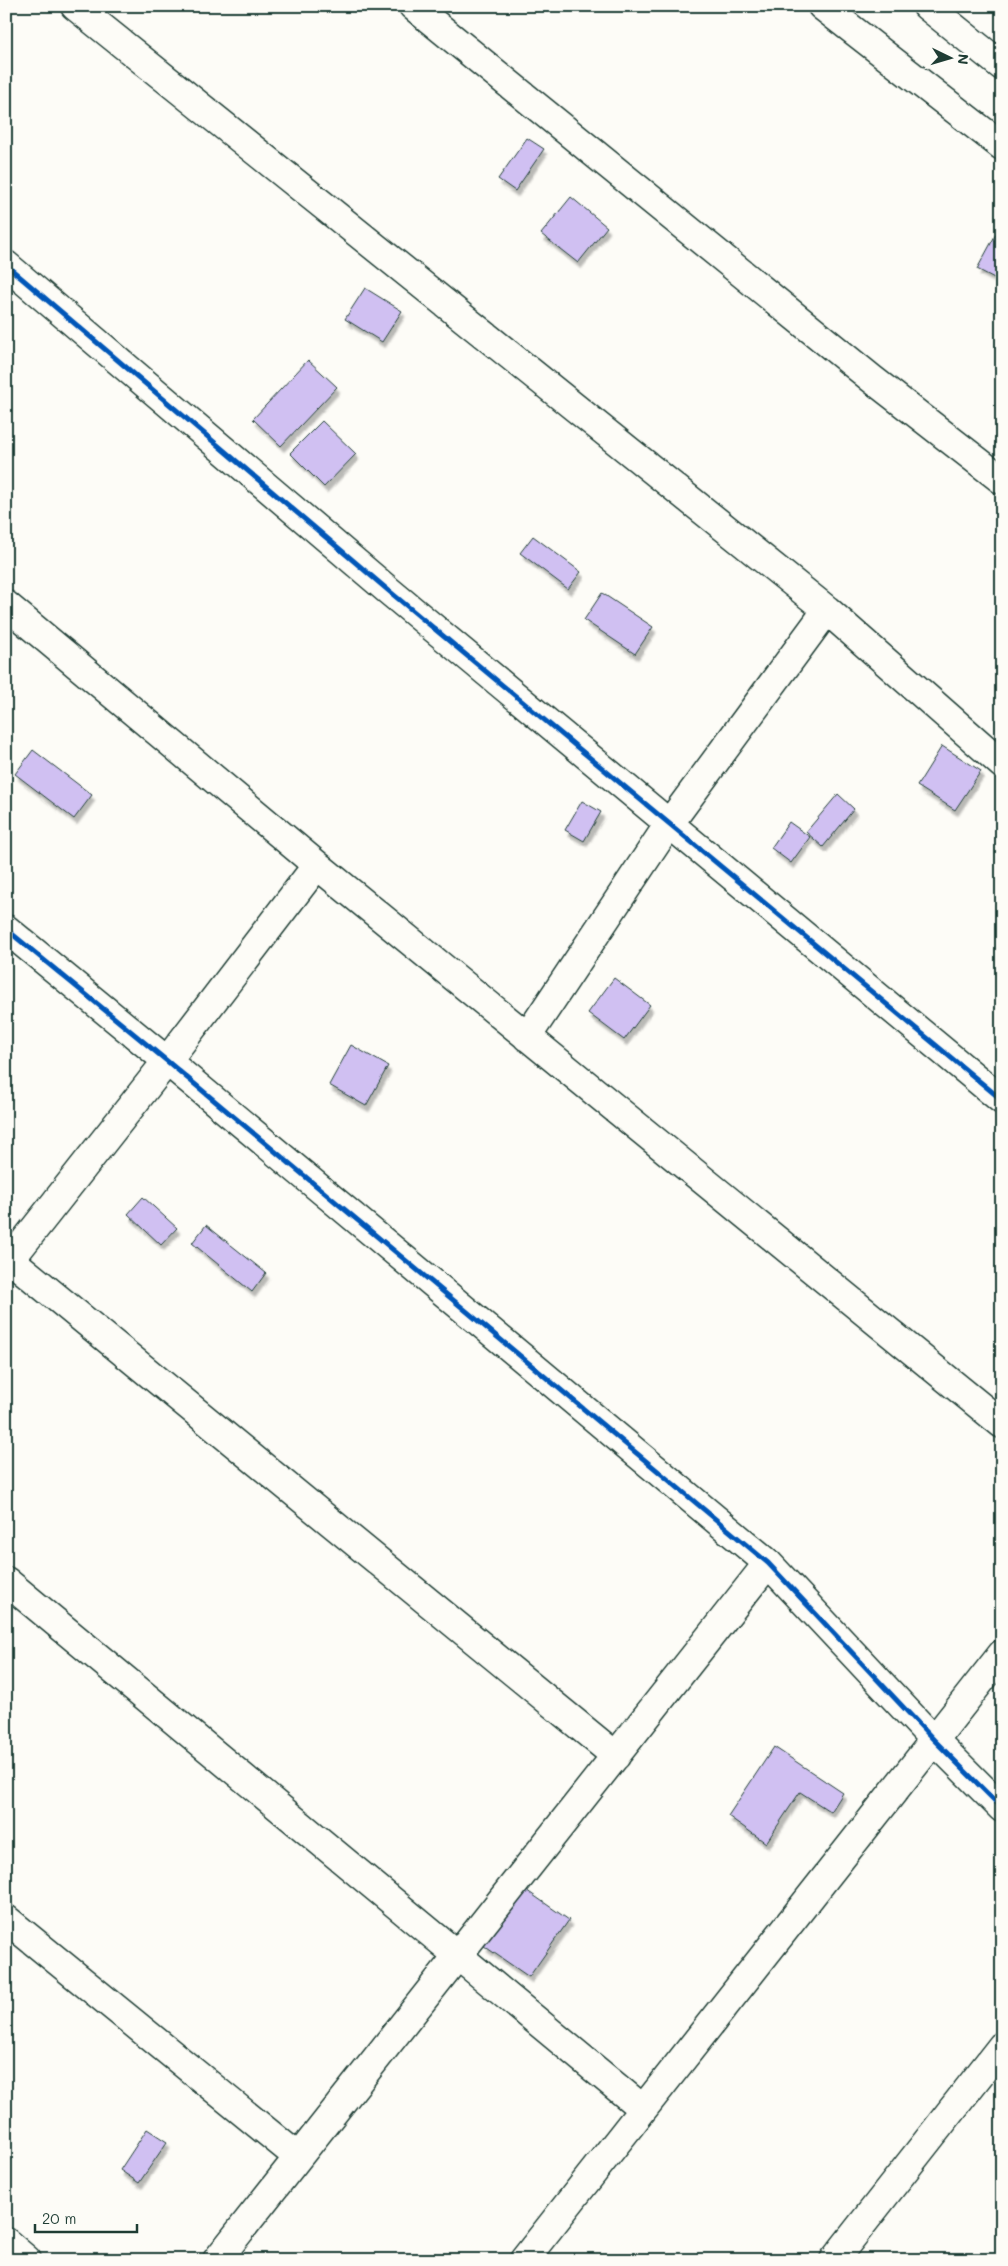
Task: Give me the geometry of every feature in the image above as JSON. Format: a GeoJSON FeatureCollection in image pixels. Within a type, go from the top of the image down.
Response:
{"type":"FeatureCollection","features":[{"type":"Feature","properties":{"kind":"street"},"geometry":{"type":"LineString","coordinates":[[75,6],[827,610],[1002,764]]}},
{"type":"Feature","properties":{"kind":"street"},"geometry":{"type":"LineString","coordinates":[[413,6],[872,378],[1002,480]]}},
{"type":"Feature","properties":{"kind":"street"},"geometry":{"type":"LineString","coordinates":[[822,6],[1002,146]]}},
{"type":"Feature","properties":{"kind":"street"},"geometry":{"type":"LineString","coordinates":[[927,6],[1002,66]]}},
{"type":"Feature","properties":{"kind":"street"},"geometry":{"type":"LineString","coordinates":[[6,265],[396,598],[1002,1100]]}},
{"type":"Feature","properties":{"kind":"street"},"geometry":{"type":"LineString","coordinates":[[6,605],[318,865],[1002,1424]]}},
{"type":"Feature","properties":{"kind":"street"},"geometry":{"type":"LineString","coordinates":[[528,1037],[669,824],[827,610]]}},
{"type":"Feature","properties":{"kind":"street"},"geometry":{"type":"LineString","coordinates":[[318,865],[167,1061],[8,1260],[616,1756]]}},
{"type":"Feature","properties":{"kind":"street"},"geometry":{"type":"LineString","coordinates":[[6,929],[167,1061],[768,1563],[934,1740],[1002,1808]]}},
{"type":"Feature","properties":{"kind":"street"},"geometry":{"type":"LineString","coordinates":[[217,2260],[768,1563]]}},
{"type":"Feature","properties":{"kind":"street"},"geometry":{"type":"LineString","coordinates":[[6,1582],[643,2109]]}},
{"type":"Feature","properties":{"kind":"street"},"geometry":{"type":"LineString","coordinates":[[524,2260],[1002,1654]]}},
{"type":"Feature","properties":{"kind":"street"},"geometry":{"type":"LineString","coordinates":[[6,1918],[298,2157]]}},
{"type":"Feature","properties":{"kind":"street"},"geometry":{"type":"LineString","coordinates":[[834,2260],[1002,2046]]}},
{"type":"Feature","properties":{"kind":"street"},"geometry":{"type":"LineString","coordinates":[[6,2242],[27,2260]]}},
{"type":"Feature","properties":{"kind":"building"},"geometry":{"type":"Polygon","coordinates":[[[527,138],[544,149],[515,191],[498,179],[527,138]]]}},
{"type":"Feature","properties":{"kind":"building"},"geometry":{"type":"Polygon","coordinates":[[[571,197],[607,227],[578,263],[541,234],[571,197]]]}},
{"type":"Feature","properties":{"kind":"building"},"geometry":{"type":"Polygon","coordinates":[[[1002,223],[1002,282],[977,269],[1002,223]]]}},
{"type":"Feature","properties":{"kind":"building"},"geometry":{"type":"Polygon","coordinates":[[[365,288],[402,311],[382,342],[345,319],[365,288]]]}},
{"type":"Feature","properties":{"kind":"building"},"geometry":{"type":"Polygon","coordinates":[[[308,360],[337,387],[281,446],[253,419],[308,360]]]}},
{"type":"Feature","properties":{"kind":"building"},"geometry":{"type":"Polygon","coordinates":[[[322,421],[356,454],[324,487],[290,453],[322,421]]]}},
{"type":"Feature","properties":{"kind":"building"},"geometry":{"type":"Polygon","coordinates":[[[533,536],[581,572],[568,589],[520,553],[533,536]]]}},
{"type":"Feature","properties":{"kind":"building"},"geometry":{"type":"Polygon","coordinates":[[[602,593],[653,627],[635,654],[584,620],[602,593]]]}},
{"type":"Feature","properties":{"kind":"building"},"geometry":{"type":"Polygon","coordinates":[[[942,746],[981,771],[955,810],[917,786],[942,746]]]}},
{"type":"Feature","properties":{"kind":"building"},"geometry":{"type":"Polygon","coordinates":[[[33,750],[92,795],[74,819],[15,774],[33,750]]]}},
{"type":"Feature","properties":{"kind":"building"},"geometry":{"type":"Polygon","coordinates":[[[838,794],[854,809],[823,847],[806,832],[838,794]]]}},
{"type":"Feature","properties":{"kind":"building"},"geometry":{"type":"Polygon","coordinates":[[[582,801],[601,812],[584,841],[565,830],[582,801]]]}},
{"type":"Feature","properties":{"kind":"building"},"geometry":{"type":"Polygon","coordinates":[[[789,822],[810,837],[791,863],[771,848],[789,822]]]}},
{"type":"Feature","properties":{"kind":"building"},"geometry":{"type":"Polygon","coordinates":[[[614,978],[650,1005],[624,1040],[588,1013],[614,978]]]}},
{"type":"Feature","properties":{"kind":"building"},"geometry":{"type":"Polygon","coordinates":[[[351,1045],[388,1066],[366,1106],[329,1085],[351,1045]]]}},
{"type":"Feature","properties":{"kind":"building"},"geometry":{"type":"Polygon","coordinates":[[[143,1197],[177,1228],[161,1245],[128,1214],[143,1197]]]}},
{"type":"Feature","properties":{"kind":"building"},"geometry":{"type":"Polygon","coordinates":[[[206,1225],[266,1273],[252,1292],[192,1243],[206,1225]]]}},
{"type":"Feature","properties":{"kind":"building"},"geometry":{"type":"Polygon","coordinates":[[[774,1747],[843,1793],[831,1812],[800,1792],[766,1843],[728,1816],[774,1747]]]}},
{"type":"Feature","properties":{"kind":"building"},"geometry":{"type":"Polygon","coordinates":[[[523,1888],[569,1920],[529,1977],[484,1946],[523,1888]]]}},
{"type":"Feature","properties":{"kind":"building"},"geometry":{"type":"Polygon","coordinates":[[[147,2129],[167,2142],[139,2183],[120,2170],[147,2129]]]}},
{"type":"Feature","properties":{"kind":"cycle path"},"geometry":{"type":"LineString","coordinates":[[6,265],[389,591],[1002,1100]]}},
{"type":"Feature","properties":{"kind":"cycle path"},"geometry":{"type":"LineString","coordinates":[[6,929],[167,1061],[768,1563],[934,1740],[1002,1808]]}}]}
